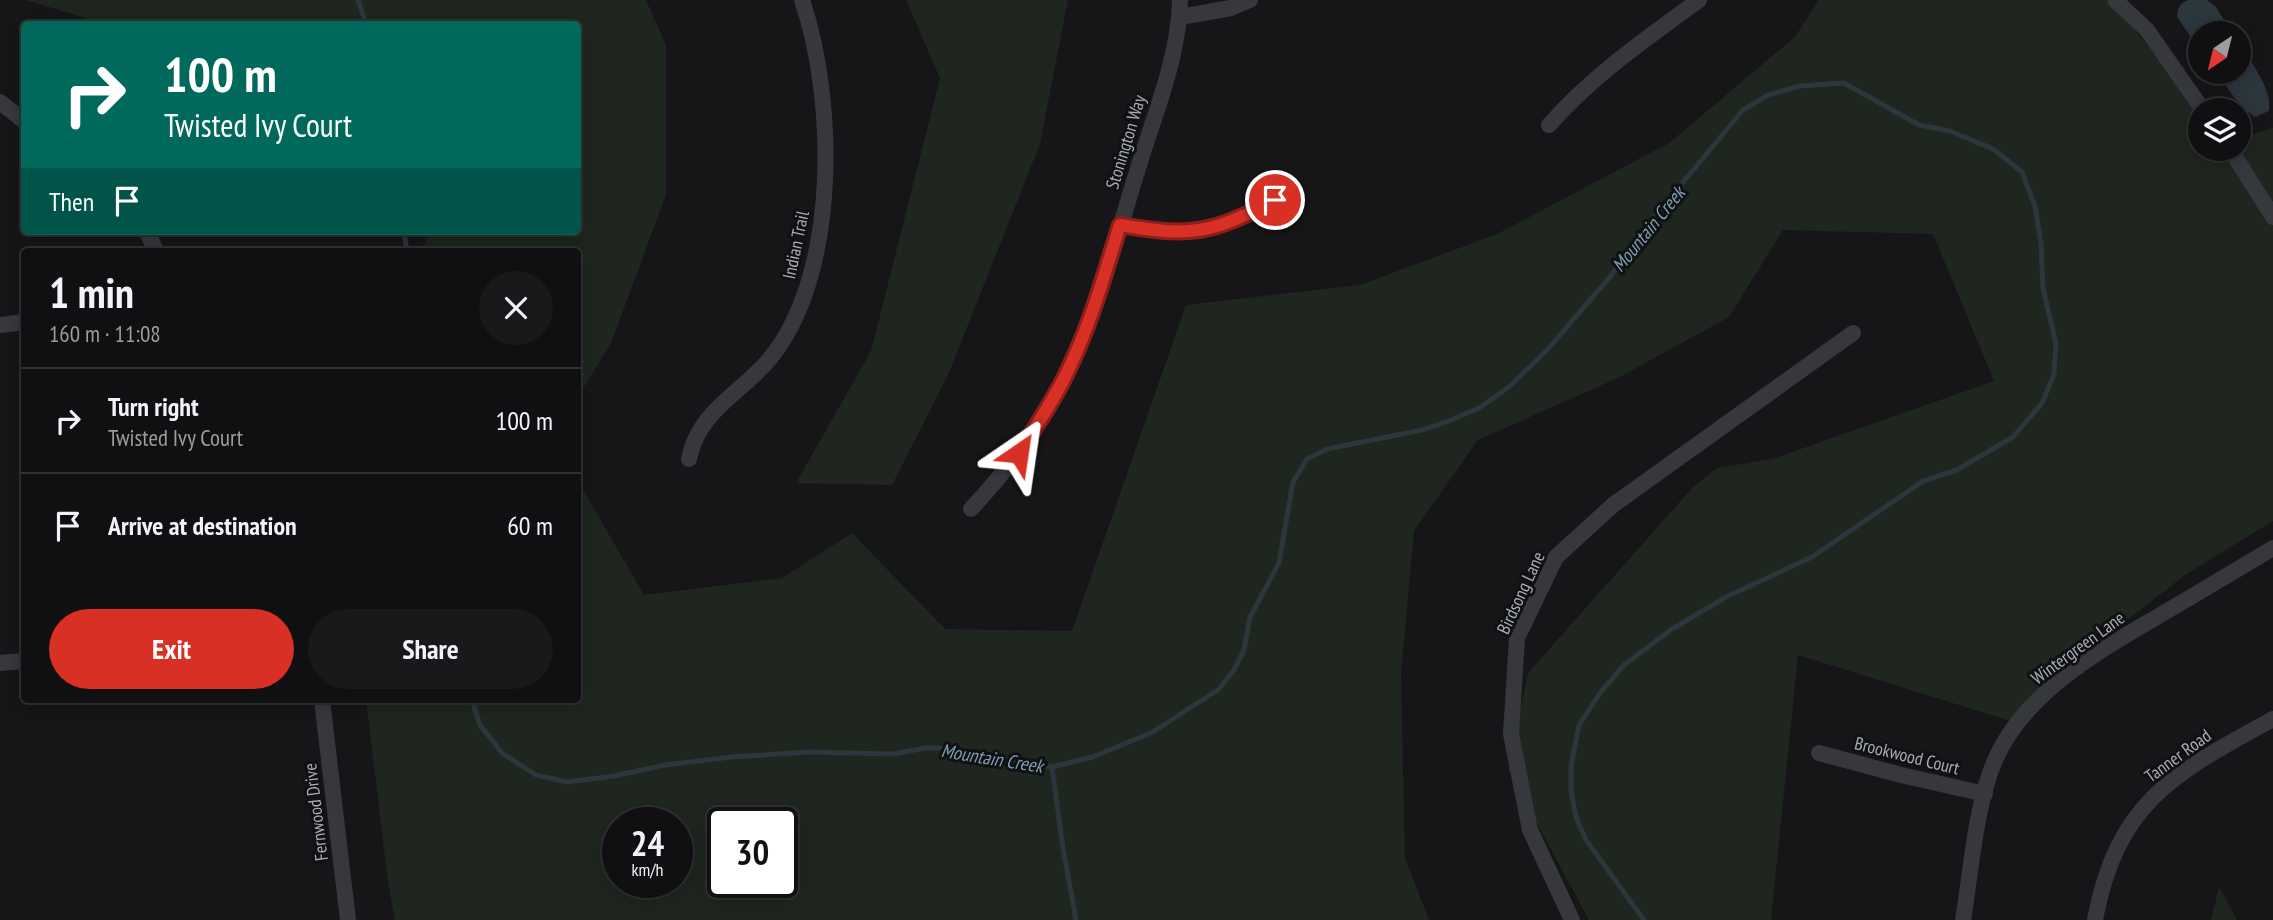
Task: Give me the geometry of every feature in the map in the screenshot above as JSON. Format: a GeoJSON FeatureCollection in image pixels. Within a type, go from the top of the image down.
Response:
{"type":"FeatureCollection","features":[{"type":"Feature","properties":{"kind":"street","name":"Indian Trail"},"geometry":{"type":"LineString","coordinates":[[689,459],[692,440],[706,419],[768,361],[787,335],[802,305],[816,257],[823,208],[825,151],[814,45],[802,0]]}},
{"type":"Feature","properties":{"kind":"street","name":"Stonington Way"},"geometry":{"type":"LineString","coordinates":[[971,509],[1019,453],[1056,395],[1084,334],[1159,101],[1176,41],[1180,0]]}},
{"type":"Feature","properties":{"kind":"street"},"geometry":{"type":"LineString","coordinates":[[1180,18],[1231,8],[1250,0]]}},
{"type":"Feature","properties":{"kind":"street"},"geometry":{"type":"LineString","coordinates":[[1549,125],[1575,95],[1612,64],[1699,0]]}},
{"type":"Feature","properties":{"kind":"street"},"geometry":{"type":"LineString","coordinates":[[2115,0],[2147,30],[2195,98]]}},
{"type":"Feature","properties":{"kind":"street"},"geometry":{"type":"LineString","coordinates":[[0,102],[21,119]]}},
{"type":"Feature","properties":{"kind":"street"},"geometry":{"type":"LineString","coordinates":[[2238,161],[2273,217]]}},
{"type":"Feature","properties":{"kind":"street"},"geometry":{"type":"LineString","coordinates":[[1120,225],[1158,232],[1211,229],[1235,221],[1275,200]]}},
{"type":"Feature","properties":{"kind":"street"},"geometry":{"type":"LineString","coordinates":[[0,325],[21,322]]}},
{"type":"Feature","properties":{"kind":"street","name":"Birdsong Lane"},"geometry":{"type":"LineString","coordinates":[[1572,920],[1530,830],[1511,734],[1517,638],[1556,558],[1613,505],[1853,333]]}},
{"type":"Feature","properties":{"kind":"street","name":"Wintergreen Lane"},"geometry":{"type":"LineString","coordinates":[[1963,920],[1985,794],[1994,762],[2013,728],[2035,703],[2072,672],[2129,633],[2273,548]]}},
{"type":"Feature","properties":{"kind":"street"},"geometry":{"type":"LineString","coordinates":[[0,663],[21,660]]}},
{"type":"Feature","properties":{"kind":"street","name":"Fernwood Drive"},"geometry":{"type":"LineString","coordinates":[[322,703],[348,920]]}},
{"type":"Feature","properties":{"kind":"street","name":"Tanner Road"},"geometry":{"type":"LineString","coordinates":[[2095,920],[2102,885],[2114,854],[2133,821],[2156,793],[2209,754],[2273,719]]}},
{"type":"Feature","properties":{"kind":"street","name":"Brookwood Court"},"geometry":{"type":"LineString","coordinates":[[1819,753],[1985,794]]}},
{"type":"Feature","properties":{"kind":"shaded area"},"geometry":{"type":"Polygon","coordinates":[[[26,0],[646,0],[666,45],[666,195],[611,343],[581,392],[581,248],[424,248],[427,235],[581,235],[581,21],[95,21],[26,0]]]}},
{"type":"Feature","properties":{"kind":"shaded area"},"geometry":{"type":"Polygon","coordinates":[[[906,0],[1068,0],[1040,144],[948,375],[892,485],[796,483],[871,351],[940,78],[906,0]]]}},
{"type":"Feature","properties":{"kind":"shaded area"},"geometry":{"type":"Polygon","coordinates":[[[1819,0],[2111,0],[2190,98],[2188,161],[2251,161],[2251,134],[2273,128],[2273,521],[2185,575],[2044,685],[2017,723],[1798,655],[1771,920],[1589,920],[1508,770],[1528,673],[1693,487],[1717,468],[1772,459],[1994,381],[1933,234],[1783,230],[1729,317],[1620,377],[1478,440],[1414,531],[1401,674],[1405,858],[1429,920],[395,920],[366,703],[581,703],[581,486],[644,595],[782,578],[852,533],[945,629],[1072,631],[1186,305],[1360,285],[1497,234],[1669,143],[1795,37],[1819,0]]]}},
{"type":"Feature","properties":{"kind":"shaded area"},"geometry":{"type":"Polygon","coordinates":[[[2189,0],[2207,0],[2216,7],[2225,21],[2188,21],[2188,33],[2177,17],[2183,3],[2189,0]]]}},
{"type":"Feature","properties":{"kind":"shaded area"},"geometry":{"type":"Polygon","coordinates":[[[2251,62],[2268,94],[2269,111],[2255,117],[2251,114],[2251,98],[2235,98],[2225,84],[2251,84],[2251,62]]]}},
{"type":"Feature","properties":{"kind":"shaded area"},"geometry":{"type":"Polygon","coordinates":[[[2219,887],[2237,920],[2211,920],[2219,887]]]}},
{"type":"Feature","properties":{"kind":"waterway","name":"Mountain Creek"},"geometry":{"type":"LineString","coordinates":[[358,0],[365,21]]}},
{"type":"Feature","properties":{"kind":"waterway","name":"Mountain Creek"},"geometry":{"type":"LineString","coordinates":[[473,703],[480,725],[503,754],[536,775],[567,782],[731,757],[809,752],[892,754],[926,748],[952,748],[993,758],[1052,767],[1093,757],[1153,732],[1219,689],[1234,670],[1244,650],[1250,617],[1279,563],[1293,482],[1307,459],[1327,449],[1422,430],[1481,407],[1510,386],[1547,350],[1609,278],[1660,210],[1743,110],[1768,95],[1800,86],[1844,83],[1919,125],[1950,131],[1993,149],[2022,172],[2035,206],[2041,244],[2043,288],[2056,344],[2054,374],[2042,403],[2013,437],[1957,470],[1923,481],[1812,557],[1726,597],[1672,629],[1624,665],[1600,693],[1579,725],[1571,766],[1571,790],[1576,817],[1586,840],[1644,920]]}},
{"type":"Feature","properties":{"kind":"waterway","name":"Mountain Creek"},"geometry":{"type":"LineString","coordinates":[[405,235],[406,248]]}},
{"type":"Feature","properties":{"kind":"waterway"},"geometry":{"type":"LineString","coordinates":[[1052,767],[1076,920]]}},
{"type":"Feature","properties":{"kind":"route"},"geometry":{"type":"LineString","coordinates":[[1019,453],[1056,395],[1070,366],[1084,334],[1120,225],[1158,232],[1211,229],[1235,221],[1275,200]]}}]}
